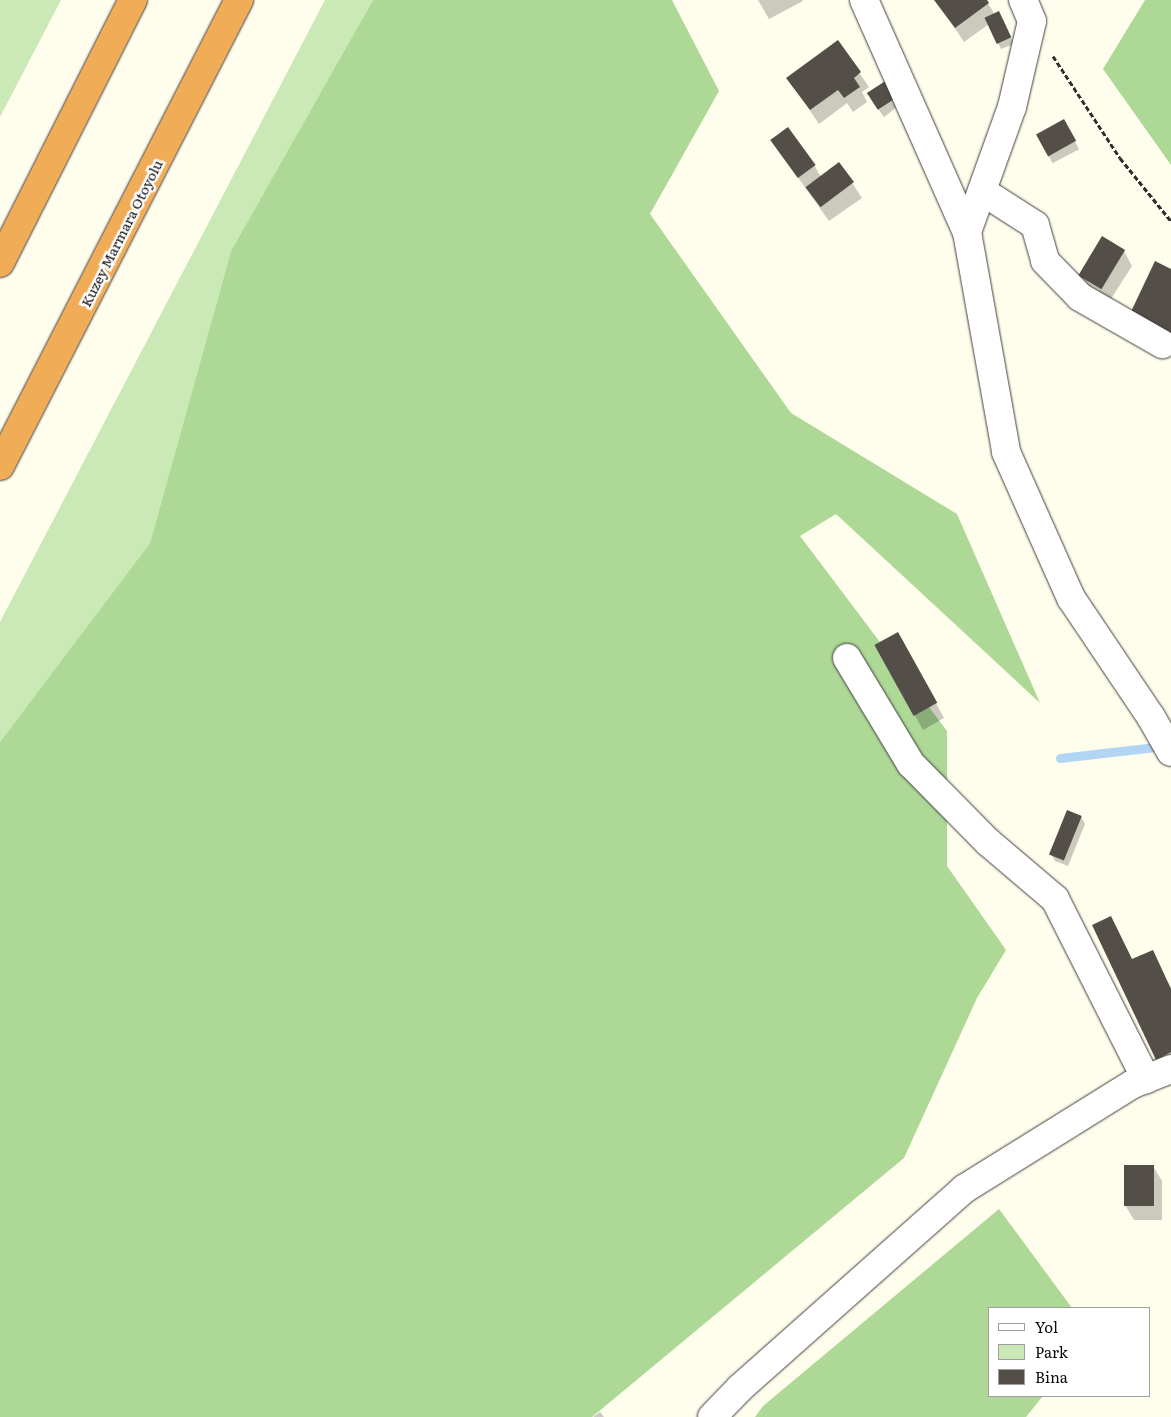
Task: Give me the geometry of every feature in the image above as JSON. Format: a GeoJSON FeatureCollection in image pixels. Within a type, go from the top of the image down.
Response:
{"type":"FeatureCollection","features":[{"type":"Feature","properties":{"kind":"highway"},"geometry":{"type":"LineString","coordinates":[[0,263],[133,0]]}},
{"type":"Feature","properties":{"kind":"highway","name":"Kuzey Marmara Otoyolu"},"geometry":{"type":"LineString","coordinates":[[0,466],[239,0]]}},
{"type":"Feature","properties":{"kind":"street"},"geometry":{"type":"LineString","coordinates":[[864,0],[968,232],[1006,452],[1071,598],[1151,717],[1171,752]]}},
{"type":"Feature","properties":{"kind":"street"},"geometry":{"type":"LineString","coordinates":[[968,232],[1012,107],[1028,10]]}},
{"type":"Feature","properties":{"kind":"street"},"geometry":{"type":"LineString","coordinates":[[982,191],[1035,225],[1045,261],[1080,298],[1162,344]]}},
{"type":"Feature","properties":{"kind":"street"},"geometry":{"type":"LineString","coordinates":[[848,658],[911,764],[988,842],[1055,899],[1146,1079]]}},
{"type":"Feature","properties":{"kind":"street"},"geometry":{"type":"LineString","coordinates":[[712,1417],[740,1388],[964,1189],[1146,1079],[1171,1069]]}},
{"type":"Feature","properties":{"kind":"path"},"geometry":{"type":"LineString","coordinates":[[1028,10],[1120,158],[1171,221]]}},
{"type":"Feature","properties":{"kind":"green space"},"geometry":{"type":"Polygon","coordinates":[[[0,0],[61,0],[0,117],[0,0]]]}},
{"type":"Feature","properties":{"kind":"green space"},"geometry":{"type":"Polygon","coordinates":[[[325,0],[373,0],[231,251],[150,543],[0,742],[0,622],[325,0]]]}},
{"type":"Feature","properties":{"kind":"green space"},"geometry":{"type":"Polygon","coordinates":[[[373,0],[672,0],[719,91],[650,214],[791,413],[957,514],[1040,703],[836,514],[800,536],[947,731],[947,866],[1006,950],[977,998],[904,1158],[592,1417],[0,1417],[0,742],[150,543],[231,251],[373,0]]]}},
{"type":"Feature","properties":{"kind":"green space"},"geometry":{"type":"Polygon","coordinates":[[[1145,0],[1171,0],[1171,165],[1103,69],[1145,0]]]}},
{"type":"Feature","properties":{"kind":"green space"},"geometry":{"type":"Polygon","coordinates":[[[999,1209],[1071,1307],[988,1307],[988,1397],[1042,1397],[1026,1417],[755,1417],[763,1406],[999,1209]]]}},
{"type":"Feature","properties":{"kind":"building"},"geometry":{"type":"Polygon","coordinates":[[[934,0],[987,0],[989,3],[955,28],[934,0]]]}},
{"type":"Feature","properties":{"kind":"building"},"geometry":{"type":"Polygon","coordinates":[[[999,11],[1011,37],[997,44],[984,18],[999,11]]]}},
{"type":"Feature","properties":{"kind":"building"},"geometry":{"type":"Polygon","coordinates":[[[838,40],[861,72],[854,78],[860,87],[844,98],[838,90],[810,110],[786,78],[838,40]]]}},
{"type":"Feature","properties":{"kind":"building"},"geometry":{"type":"Polygon","coordinates":[[[887,80],[898,97],[878,110],[867,93],[887,80]]]}},
{"type":"Feature","properties":{"kind":"building"},"geometry":{"type":"Polygon","coordinates":[[[1064,119],[1076,141],[1048,156],[1036,135],[1064,119]]]}},
{"type":"Feature","properties":{"kind":"building"},"geometry":{"type":"Polygon","coordinates":[[[788,127],[816,165],[798,178],[770,140],[788,127]]]}},
{"type":"Feature","properties":{"kind":"building"},"geometry":{"type":"Polygon","coordinates":[[[839,162],[854,182],[821,207],[805,187],[839,162]]]}},
{"type":"Feature","properties":{"kind":"building"},"geometry":{"type":"Polygon","coordinates":[[[1102,236],[1125,250],[1101,289],[1078,275],[1102,236]]]}},
{"type":"Feature","properties":{"kind":"building"},"geometry":{"type":"Polygon","coordinates":[[[1155,261],[1171,269],[1171,338],[1128,318],[1155,261]]]}},
{"type":"Feature","properties":{"kind":"building"},"geometry":{"type":"Polygon","coordinates":[[[898,632],[937,703],[914,716],[874,645],[898,632]]]}},
{"type":"Feature","properties":{"kind":"building"},"geometry":{"type":"Polygon","coordinates":[[[1067,810],[1082,816],[1064,860],[1049,855],[1067,810]]]}},
{"type":"Feature","properties":{"kind":"building"},"geometry":{"type":"Polygon","coordinates":[[[1111,916],[1132,959],[1153,950],[1171,989],[1171,1052],[1156,1060],[1092,925],[1111,916]]]}},
{"type":"Feature","properties":{"kind":"building"},"geometry":{"type":"Polygon","coordinates":[[[1124,1165],[1154,1165],[1154,1206],[1124,1206],[1124,1165]]]}},
{"type":"Feature","properties":{"kind":"waterway"},"geometry":{"type":"LineString","coordinates":[[1060,758],[1164,746]]}}]}
